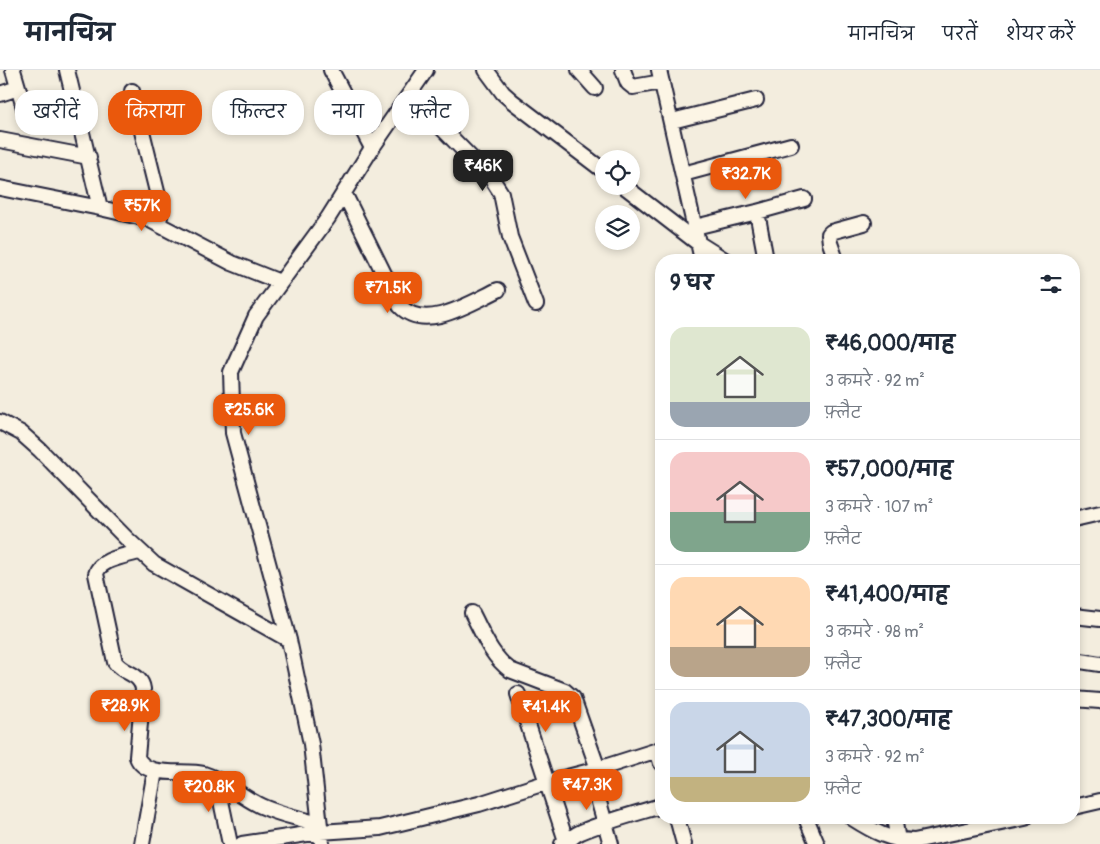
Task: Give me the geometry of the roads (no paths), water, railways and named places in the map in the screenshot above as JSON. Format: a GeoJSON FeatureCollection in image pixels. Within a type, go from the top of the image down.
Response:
{"type":"FeatureCollection","features":[{"type":"Feature","properties":{"kind":"street"},"geometry":{"type":"LineString","coordinates":[[0,94],[18,88],[14,70]]}},
{"type":"Feature","properties":{"kind":"street"},"geometry":{"type":"LineString","coordinates":[[67,70],[100,208]]}},
{"type":"Feature","properties":{"kind":"street"},"geometry":{"type":"LineString","coordinates":[[330,70],[372,148]]}},
{"type":"Feature","properties":{"kind":"street"},"geometry":{"type":"LineString","coordinates":[[486,70],[503,93],[512,101],[595,164]]}},
{"type":"Feature","properties":{"kind":"street"},"geometry":{"type":"LineString","coordinates":[[579,70],[595,88]]}},
{"type":"Feature","properties":{"kind":"street"},"geometry":{"type":"LineString","coordinates":[[623,70],[628,83],[633,87],[661,76],[701,254]]}},
{"type":"Feature","properties":{"kind":"street"},"geometry":{"type":"LineString","coordinates":[[410,90],[421,72]]}},
{"type":"Feature","properties":{"kind":"street"},"geometry":{"type":"LineString","coordinates":[[672,121],[756,100]]}},
{"type":"Feature","properties":{"kind":"street"},"geometry":{"type":"LineString","coordinates":[[321,833],[311,744],[289,640],[233,433],[231,372],[256,316],[328,218],[392,119]]}},
{"type":"Feature","properties":{"kind":"street"},"geometry":{"type":"LineString","coordinates":[[143,135],[161,208],[159,224]]}},
{"type":"Feature","properties":{"kind":"street"},"geometry":{"type":"LineString","coordinates":[[448,135],[498,187],[504,203],[510,238],[536,304]]}},
{"type":"Feature","properties":{"kind":"street"},"geometry":{"type":"LineString","coordinates":[[0,140],[89,157]]}},
{"type":"Feature","properties":{"kind":"street"},"geometry":{"type":"LineString","coordinates":[[683,174],[791,145]]}},
{"type":"Feature","properties":{"kind":"street"},"geometry":{"type":"LineString","coordinates":[[0,188],[141,217],[159,224],[232,263],[280,282]]}},
{"type":"Feature","properties":{"kind":"street"},"geometry":{"type":"LineString","coordinates":[[344,193],[404,311],[410,314],[437,317],[498,290]]}},
{"type":"Feature","properties":{"kind":"street"},"geometry":{"type":"LineString","coordinates":[[636,195],[715,254]]}},
{"type":"Feature","properties":{"kind":"street"},"geometry":{"type":"LineString","coordinates":[[695,227],[804,199]]}},
{"type":"Feature","properties":{"kind":"street"},"geometry":{"type":"LineString","coordinates":[[757,212],[765,254]]}},
{"type":"Feature","properties":{"kind":"street"},"geometry":{"type":"LineString","coordinates":[[834,254],[829,234],[864,223]]}},
{"type":"Feature","properties":{"kind":"street"},"geometry":{"type":"LineString","coordinates":[[0,422],[21,432],[139,552],[154,564],[289,640]]}},
{"type":"Feature","properties":{"kind":"street"},"geometry":{"type":"LineString","coordinates":[[1080,518],[1100,513]]}},
{"type":"Feature","properties":{"kind":"street"},"geometry":{"type":"LineString","coordinates":[[139,552],[101,565],[97,569],[96,580],[115,662],[118,667],[136,676],[142,684],[137,757],[141,765],[155,771],[196,773],[212,777],[249,800],[321,833]]}},
{"type":"Feature","properties":{"kind":"street"},"geometry":{"type":"LineString","coordinates":[[472,614],[492,653],[503,665],[510,670],[565,691],[573,698],[594,770],[611,844]]}},
{"type":"Feature","properties":{"kind":"street"},"geometry":{"type":"LineString","coordinates":[[1080,617],[1100,619]]}},
{"type":"Feature","properties":{"kind":"street"},"geometry":{"type":"LineString","coordinates":[[1080,661],[1100,664]]}},
{"type":"Feature","properties":{"kind":"street"},"geometry":{"type":"LineString","coordinates":[[518,694],[548,782],[565,844]]}},
{"type":"Feature","properties":{"kind":"street"},"geometry":{"type":"LineString","coordinates":[[1080,700],[1100,702]]}},
{"type":"Feature","properties":{"kind":"street"},"geometry":{"type":"LineString","coordinates":[[242,844],[321,833],[380,828],[480,804],[548,782],[655,755]]}},
{"type":"Feature","properties":{"kind":"street"},"geometry":{"type":"LineString","coordinates":[[142,844],[155,771]]}},
{"type":"Feature","properties":{"kind":"street"},"geometry":{"type":"LineString","coordinates":[[225,784],[221,801],[230,844]]}},
{"type":"Feature","properties":{"kind":"street"},"geometry":{"type":"LineString","coordinates":[[1080,806],[1100,802]]}},
{"type":"Feature","properties":{"kind":"street"},"geometry":{"type":"LineString","coordinates":[[565,844],[572,835],[605,822],[655,808]]}},
{"type":"Feature","properties":{"kind":"street"},"geometry":{"type":"LineString","coordinates":[[679,824],[684,844]]}},
{"type":"Feature","properties":{"kind":"street"},"geometry":{"type":"LineString","coordinates":[[808,824],[816,844]]}},
{"type":"Feature","properties":{"kind":"street"},"geometry":{"type":"LineString","coordinates":[[863,824],[882,835],[898,840],[914,841],[996,824]]}},
{"type":"Feature","properties":{"kind":"street"},"geometry":{"type":"LineString","coordinates":[[895,824],[898,840]]}}]}
